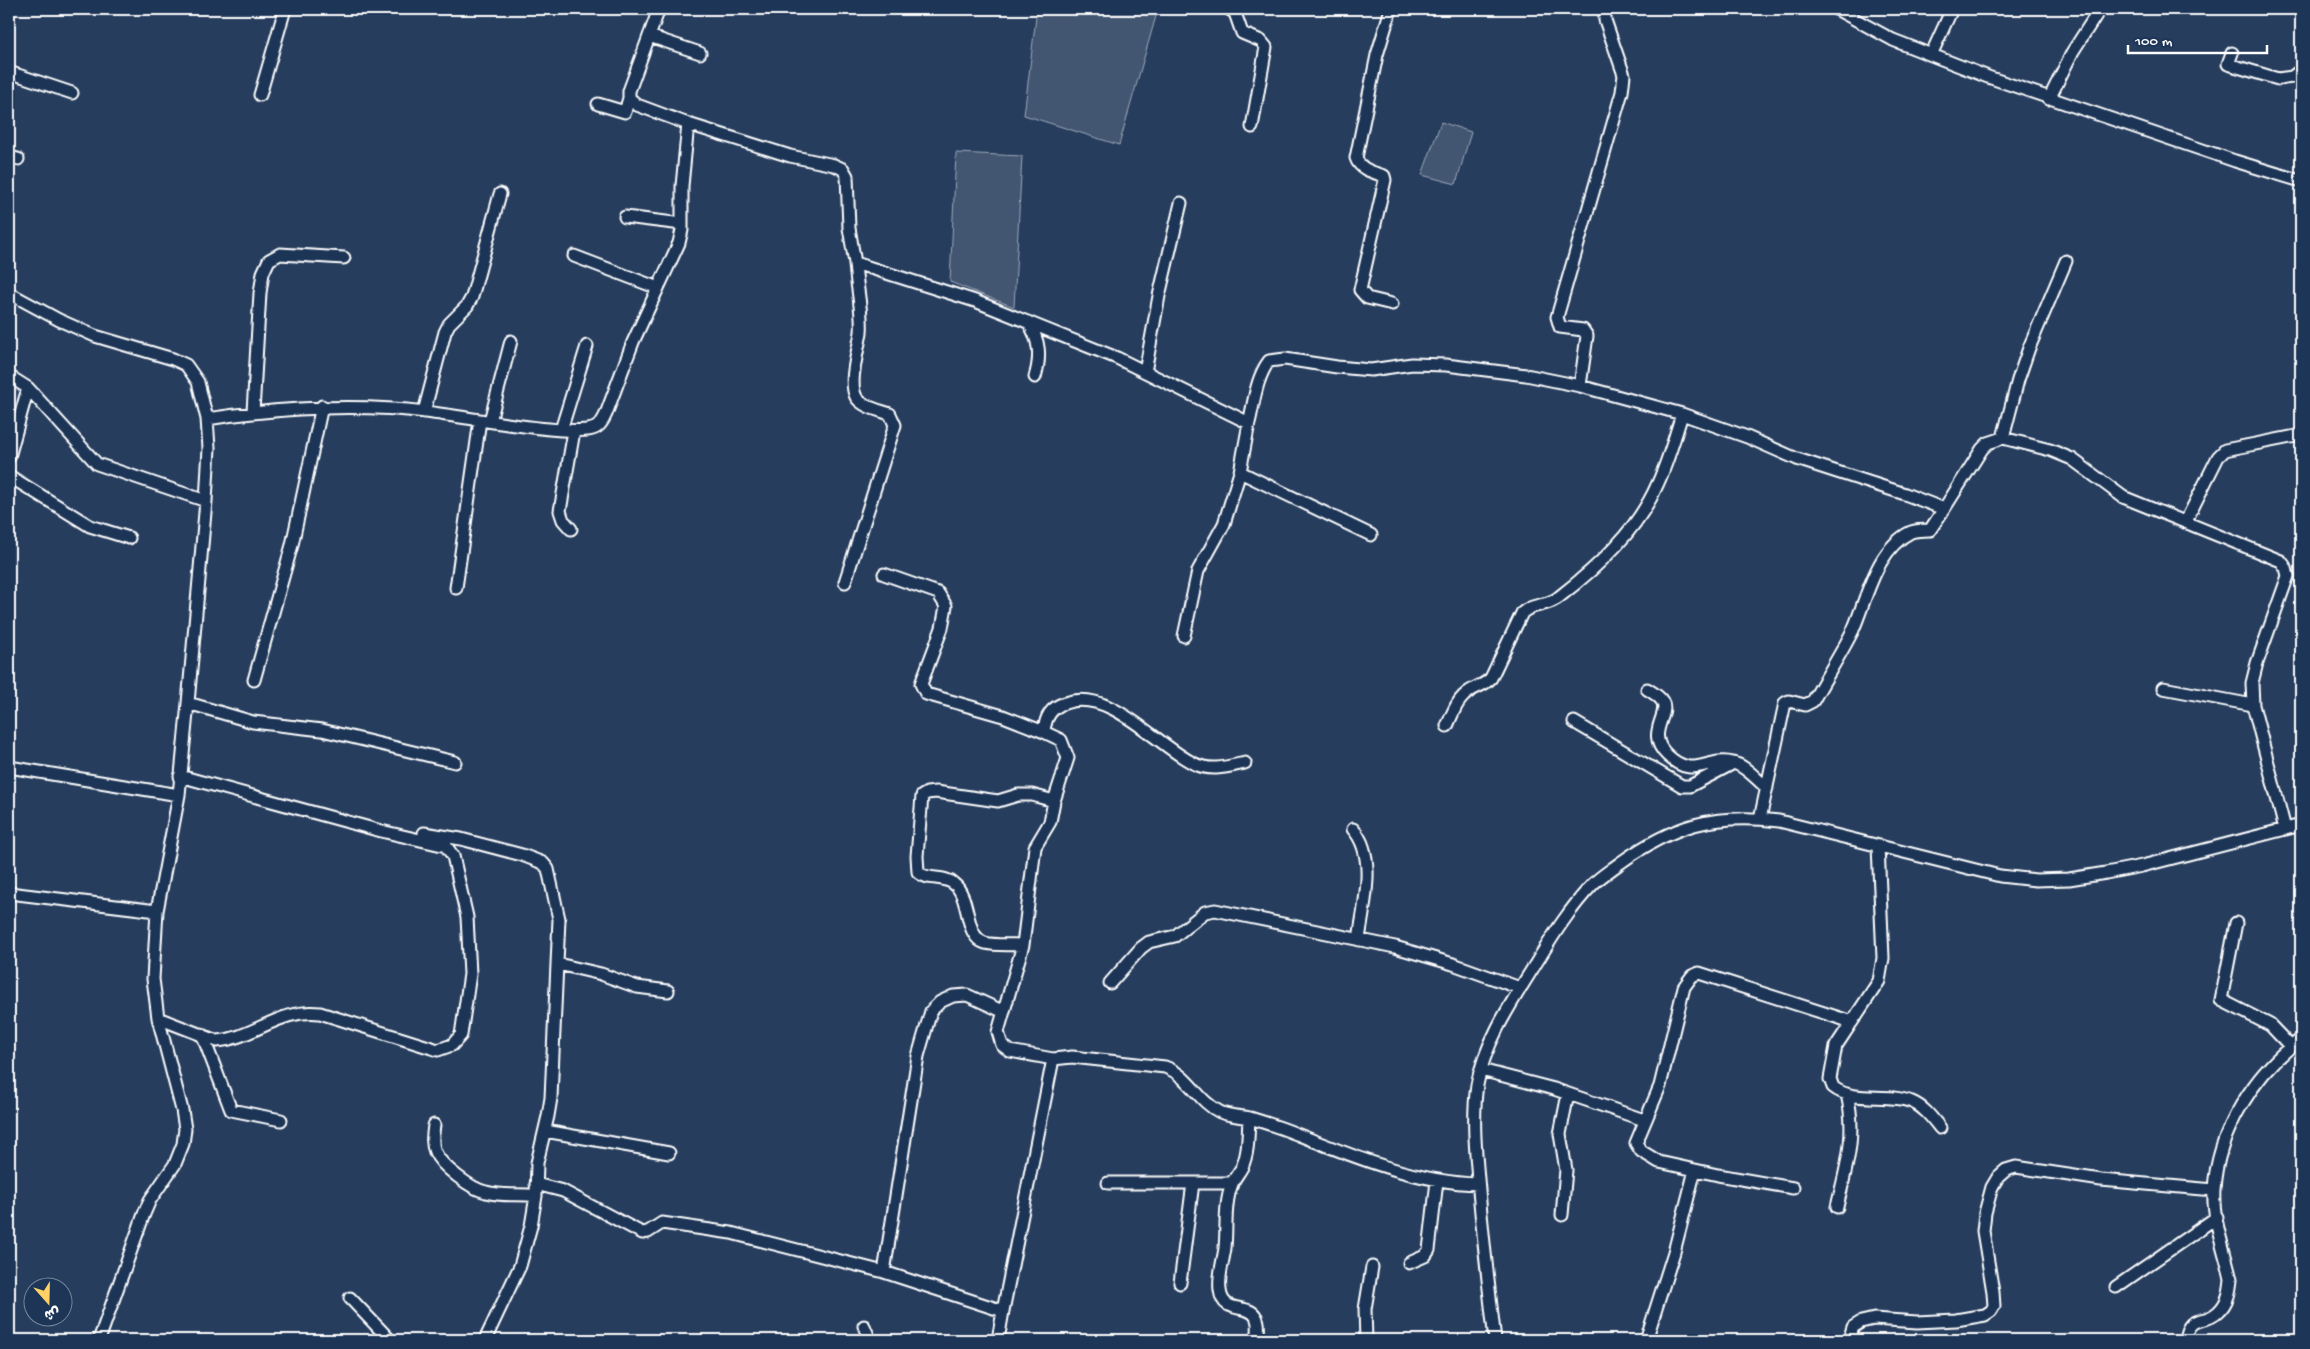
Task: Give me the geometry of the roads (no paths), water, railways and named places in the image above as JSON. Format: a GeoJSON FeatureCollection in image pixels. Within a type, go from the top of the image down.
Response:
{"type":"FeatureCollection","features":[{"type":"Feature","properties":{"kind":"street"},"geometry":{"type":"LineString","coordinates":[[260,95],[285,9]]}},
{"type":"Feature","properties":{"kind":"street"},"geometry":{"type":"LineString","coordinates":[[598,104],[625,112],[628,91],[659,9]]}},
{"type":"Feature","properties":{"kind":"street"},"geometry":{"type":"LineString","coordinates":[[1229,9],[1235,14],[1242,33],[1261,41],[1266,47],[1252,127]]}},
{"type":"Feature","properties":{"kind":"street"},"geometry":{"type":"LineString","coordinates":[[1390,9],[1377,55],[1356,158],[1364,169],[1384,176],[1385,180],[1360,290],[1367,298],[1392,304]]}},
{"type":"Feature","properties":{"kind":"street"},"geometry":{"type":"LineString","coordinates":[[1580,386],[1587,336],[1583,330],[1560,327],[1557,317],[1622,92],[1624,75],[1605,20],[1605,9]]}},
{"type":"Feature","properties":{"kind":"street"},"geometry":{"type":"LineString","coordinates":[[1836,9],[1893,40],[2049,99],[2301,181]]}},
{"type":"Feature","properties":{"kind":"street"},"geometry":{"type":"LineString","coordinates":[[1931,55],[1952,9]]}},
{"type":"Feature","properties":{"kind":"street"},"geometry":{"type":"LineString","coordinates":[[2049,99],[2073,51],[2100,9]]}},
{"type":"Feature","properties":{"kind":"street"},"geometry":{"type":"LineString","coordinates":[[649,36],[700,53]]}},
{"type":"Feature","properties":{"kind":"street"},"geometry":{"type":"LineString","coordinates":[[2232,53],[2228,64],[2278,79],[2292,77],[2301,70]]}},
{"type":"Feature","properties":{"kind":"street"},"geometry":{"type":"LineString","coordinates":[[9,72],[72,93]]}},
{"type":"Feature","properties":{"kind":"street"},"geometry":{"type":"LineString","coordinates":[[628,98],[637,105],[688,124],[790,156],[843,169],[847,176],[849,228],[856,262],[861,330],[854,375],[854,394],[858,400],[868,406],[890,414],[895,425],[845,582]]}},
{"type":"Feature","properties":{"kind":"street"},"geometry":{"type":"LineString","coordinates":[[207,419],[253,412],[322,406],[424,412],[534,429],[596,429],[602,422],[633,342],[679,244],[688,124]]}},
{"type":"Feature","properties":{"kind":"street"},"geometry":{"type":"LineString","coordinates":[[424,412],[445,332],[449,324],[468,306],[477,283],[500,194]]}},
{"type":"Feature","properties":{"kind":"street"},"geometry":{"type":"LineString","coordinates":[[1145,372],[1159,296],[1180,203]]}},
{"type":"Feature","properties":{"kind":"street"},"geometry":{"type":"LineString","coordinates":[[625,217],[682,224]]}},
{"type":"Feature","properties":{"kind":"street"},"geometry":{"type":"LineString","coordinates":[[253,412],[260,293],[266,265],[273,257],[280,254],[344,258]]}},
{"type":"Feature","properties":{"kind":"street"},"geometry":{"type":"LineString","coordinates":[[574,256],[658,288]]}},
{"type":"Feature","properties":{"kind":"street"},"geometry":{"type":"LineString","coordinates":[[2003,438],[2018,380],[2029,348],[2066,261]]}},
{"type":"Feature","properties":{"kind":"street"},"geometry":{"type":"LineString","coordinates":[[856,262],[975,301],[1028,322],[1145,372],[1249,423]]}},
{"type":"Feature","properties":{"kind":"street"},"geometry":{"type":"LineString","coordinates":[[9,293],[59,320],[95,336],[173,359],[186,366],[198,382],[207,419],[209,448],[206,502],[188,702],[178,795],[157,911],[153,979],[158,1018],[182,1110],[185,1130],[183,1144],[175,1164],[150,1200],[144,1214],[99,1340]]}},
{"type":"Feature","properties":{"kind":"street"},"geometry":{"type":"LineString","coordinates":[[1028,322],[1038,342],[1038,363],[1035,377]]}},
{"type":"Feature","properties":{"kind":"street"},"geometry":{"type":"LineString","coordinates":[[456,588],[485,420],[511,341]]}},
{"type":"Feature","properties":{"kind":"street"},"geometry":{"type":"LineString","coordinates":[[561,430],[587,346]]}},
{"type":"Feature","properties":{"kind":"street"},"geometry":{"type":"LineString","coordinates":[[1184,636],[1198,572],[1224,524],[1240,472],[1249,423],[1263,368],[1269,361],[1276,359],[1372,370],[1412,364],[1446,365],[1526,375],[1580,386],[1682,414],[1747,437],[1797,458],[1944,509]]}},
{"type":"Feature","properties":{"kind":"street"},"geometry":{"type":"LineString","coordinates":[[9,376],[28,388],[97,464],[206,502]]}},
{"type":"Feature","properties":{"kind":"street"},"geometry":{"type":"LineString","coordinates":[[9,457],[28,388]]}},
{"type":"Feature","properties":{"kind":"street"},"geometry":{"type":"LineString","coordinates":[[254,680],[292,545],[322,406]]}},
{"type":"Feature","properties":{"kind":"street"},"geometry":{"type":"LineString","coordinates":[[1447,726],[1459,701],[1491,678],[1522,613],[1527,608],[1554,602],[1592,572],[1641,515],[1658,484],[1682,414]]}},
{"type":"Feature","properties":{"kind":"street"},"geometry":{"type":"LineString","coordinates":[[571,529],[562,520],[560,511],[574,430]]}},
{"type":"Feature","properties":{"kind":"street"},"geometry":{"type":"LineString","coordinates":[[2186,521],[2218,457],[2225,450],[2301,435]]}},
{"type":"Feature","properties":{"kind":"street"},"geometry":{"type":"LineString","coordinates":[[1760,818],[1785,704],[1789,701],[1804,705],[1813,701],[1852,631],[1878,568],[1887,555],[1903,537],[1913,531],[1930,530],[1982,449],[1988,443],[2003,438],[2050,450],[2072,459],[2123,497],[2281,561],[2286,568],[2288,576],[2255,669],[2252,683],[2253,705],[2285,829]]}},
{"type":"Feature","properties":{"kind":"street"},"geometry":{"type":"LineString","coordinates":[[1240,472],[1371,535]]}},
{"type":"Feature","properties":{"kind":"street"},"geometry":{"type":"LineString","coordinates":[[9,476],[90,526],[128,538]]}},
{"type":"Feature","properties":{"kind":"street"},"geometry":{"type":"LineString","coordinates":[[884,574],[938,594],[946,606],[942,628],[921,684],[926,694],[1003,716],[1044,732],[1061,740],[1068,758],[1048,827],[1035,847],[1023,945],[1002,1011],[998,1032],[1002,1044],[1010,1051],[1053,1060],[1072,1057],[1165,1067],[1177,1071],[1187,1080],[1199,1097],[1214,1108],[1230,1115],[1249,1118],[1289,1131],[1320,1145],[1437,1181],[1478,1184]]}},
{"type":"Feature","properties":{"kind":"street"},"geometry":{"type":"LineString","coordinates":[[2163,688],[2253,705]]}},
{"type":"Feature","properties":{"kind":"street"},"geometry":{"type":"LineString","coordinates":[[1647,689],[1662,702],[1664,707],[1657,734],[1658,744],[1679,764],[1688,768],[1726,762],[1734,763],[1767,788]]}},
{"type":"Feature","properties":{"kind":"street"},"geometry":{"type":"LineString","coordinates":[[188,702],[253,722],[322,730],[455,762]]}},
{"type":"Feature","properties":{"kind":"street"},"geometry":{"type":"LineString","coordinates":[[1044,732],[1048,718],[1058,705],[1068,702],[1097,702],[1115,710],[1193,763],[1210,768],[1224,768],[1245,763]]}},
{"type":"Feature","properties":{"kind":"street"},"geometry":{"type":"LineString","coordinates":[[1574,722],[1682,786],[1690,786],[1734,763]]}},
{"type":"Feature","properties":{"kind":"street"},"geometry":{"type":"LineString","coordinates":[[9,767],[178,795]]}},
{"type":"Feature","properties":{"kind":"street"},"geometry":{"type":"LineString","coordinates":[[158,1018],[217,1041],[228,1040],[280,1017],[307,1012],[320,1013],[438,1050],[446,1049],[457,1041],[464,1024],[470,974],[467,917],[453,856],[446,846],[381,831],[180,776]]}},
{"type":"Feature","properties":{"kind":"street"},"geometry":{"type":"LineString","coordinates":[[1023,945],[986,943],[979,940],[973,933],[960,890],[954,883],[944,878],[922,875],[918,872],[917,856],[922,796],[927,793],[936,792],[998,801],[1032,795],[1054,801]]}},
{"type":"Feature","properties":{"kind":"street"},"geometry":{"type":"LineString","coordinates":[[1495,1340],[1475,1145],[1476,1105],[1481,1070],[1497,1031],[1520,988],[1569,913],[1594,882],[1629,857],[1654,841],[1687,826],[1718,819],[1760,818],[1779,821],[2000,876],[2036,880],[2069,879],[2142,866],[2301,824]]}},
{"type":"Feature","properties":{"kind":"street"},"geometry":{"type":"LineString","coordinates":[[1353,829],[1360,837],[1366,854],[1366,885],[1359,940]]}},
{"type":"Feature","properties":{"kind":"street"},"geometry":{"type":"LineString","coordinates":[[381,831],[405,830],[461,839],[522,855],[543,863],[550,874],[559,919],[550,1098],[545,1131],[536,1163],[536,1190],[531,1226],[520,1266],[485,1340]]}},
{"type":"Feature","properties":{"kind":"street"},"geometry":{"type":"LineString","coordinates":[[1878,846],[1882,958],[1879,981],[1836,1046],[1830,1079],[1833,1087],[1847,1094],[1899,1098],[1913,1103],[1923,1109],[1940,1128]]}},
{"type":"Feature","properties":{"kind":"street"},"geometry":{"type":"LineString","coordinates":[[9,893],[157,911]]}},
{"type":"Feature","properties":{"kind":"street"},"geometry":{"type":"LineString","coordinates":[[1110,983],[1141,948],[1149,942],[1175,936],[1205,912],[1215,910],[1395,947],[1453,964],[1520,988]]}},
{"type":"Feature","properties":{"kind":"street"},"geometry":{"type":"LineString","coordinates":[[2236,924],[2221,1000],[2270,1025],[2291,1046]]}},
{"type":"Feature","properties":{"kind":"street"},"geometry":{"type":"LineString","coordinates":[[558,964],[602,974],[637,987],[668,991]]}},
{"type":"Feature","properties":{"kind":"street"},"geometry":{"type":"LineString","coordinates":[[1793,1188],[1659,1162],[1641,1151],[1636,1143],[1644,1120],[1660,1086],[1684,988],[1692,976],[1699,973],[1852,1022]]}},
{"type":"Feature","properties":{"kind":"street"},"geometry":{"type":"LineString","coordinates":[[884,1272],[918,1056],[931,1011],[940,1002],[953,996],[967,995],[1002,1011]]}},
{"type":"Feature","properties":{"kind":"street"},"geometry":{"type":"LineString","coordinates":[[202,1034],[231,1110],[281,1120]]}},
{"type":"Feature","properties":{"kind":"street"},"geometry":{"type":"LineString","coordinates":[[2185,1340],[2189,1326],[2194,1321],[2210,1318],[2218,1313],[2226,1303],[2230,1288],[2231,1279],[2217,1217],[2214,1190],[2222,1150],[2234,1119],[2250,1091],[2291,1046],[2301,1039]]}},
{"type":"Feature","properties":{"kind":"street"},"geometry":{"type":"LineString","coordinates":[[998,1340],[1053,1060]]}},
{"type":"Feature","properties":{"kind":"street"},"geometry":{"type":"LineString","coordinates":[[1481,1070],[1568,1094],[1644,1120]]}},
{"type":"Feature","properties":{"kind":"street"},"geometry":{"type":"LineString","coordinates":[[1562,1215],[1566,1170],[1560,1134],[1568,1094]]}},
{"type":"Feature","properties":{"kind":"street"},"geometry":{"type":"LineString","coordinates":[[1837,1207],[1851,1143],[1852,1116],[1847,1094]]}},
{"type":"Feature","properties":{"kind":"street"},"geometry":{"type":"LineString","coordinates":[[1249,1118],[1246,1154],[1242,1166],[1232,1183],[1227,1210],[1225,1250],[1219,1277],[1223,1301],[1230,1307],[1250,1311],[1256,1316],[1258,1323],[1257,1340]]}},
{"type":"Feature","properties":{"kind":"street"},"geometry":{"type":"LineString","coordinates":[[434,1125],[432,1141],[435,1152],[447,1168],[464,1181],[484,1192],[563,1191],[642,1232],[648,1232],[662,1223],[731,1233],[884,1272],[1003,1310]]}},
{"type":"Feature","properties":{"kind":"street"},"geometry":{"type":"LineString","coordinates":[[545,1131],[669,1153]]}},
{"type":"Feature","properties":{"kind":"street"},"geometry":{"type":"LineString","coordinates":[[1848,1340],[1853,1327],[1861,1322],[1874,1319],[1917,1322],[1956,1320],[1985,1315],[1991,1311],[1994,1306],[1993,1292],[1983,1231],[1992,1187],[2006,1170],[2016,1167],[2101,1180],[2214,1190]]}},
{"type":"Feature","properties":{"kind":"street"},"geometry":{"type":"LineString","coordinates":[[1646,1340],[1674,1252],[1695,1170]]}},
{"type":"Feature","properties":{"kind":"street"},"geometry":{"type":"LineString","coordinates":[[1409,1263],[1425,1256],[1429,1250],[1437,1181]]}},
{"type":"Feature","properties":{"kind":"street"},"geometry":{"type":"LineString","coordinates":[[1108,1183],[1232,1183]]}},
{"type":"Feature","properties":{"kind":"street"},"geometry":{"type":"LineString","coordinates":[[1180,1283],[1193,1183]]}},
{"type":"Feature","properties":{"kind":"street"},"geometry":{"type":"LineString","coordinates":[[2116,1287],[2217,1217]]}},
{"type":"Feature","properties":{"kind":"street"},"geometry":{"type":"LineString","coordinates":[[1366,1340],[1365,1309],[1372,1267]]}},
{"type":"Feature","properties":{"kind":"street"},"geometry":{"type":"LineString","coordinates":[[350,1298],[390,1340]]}},
{"type":"Feature","properties":{"kind":"street"},"geometry":{"type":"LineString","coordinates":[[864,1326],[870,1340]]}}]}
